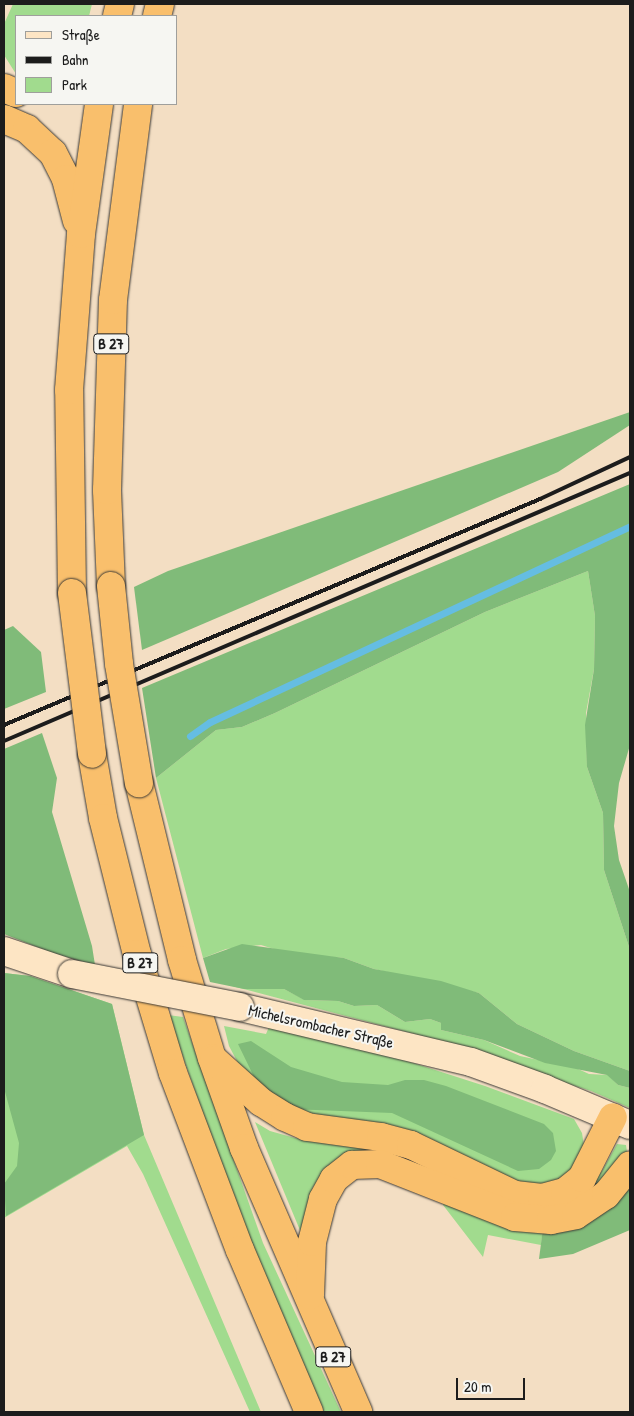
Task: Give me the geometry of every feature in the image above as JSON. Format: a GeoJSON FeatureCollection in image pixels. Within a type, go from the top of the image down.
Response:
{"type":"FeatureCollection","features":[{"type":"Feature","properties":{"kind":"highway","name":"B 27"},"geometry":{"type":"LineString","coordinates":[[99,105],[80,234],[69,390],[72,593],[102,818],[134,944],[173,1074],[240,1250],[309,1412]]}},
{"type":"Feature","properties":{"kind":"highway","name":"B 27"},"geometry":{"type":"LineString","coordinates":[[138,105],[112,300],[107,490],[111,586],[119,664],[139,783],[182,960],[212,1058],[244,1148],[358,1412]]}},
{"type":"Feature","properties":{"kind":"highway"},"geometry":{"type":"LineString","coordinates":[[4,118],[27,129],[53,153],[66,179],[80,234]]}},
{"type":"Feature","properties":{"kind":"highway"},"geometry":{"type":"LineString","coordinates":[[212,1058],[261,1102],[285,1118],[307,1127],[381,1137],[411,1145],[516,1195],[542,1198],[565,1192],[582,1178],[622,1121]]}},
{"type":"Feature","properties":{"kind":"highway"},"geometry":{"type":"LineString","coordinates":[[310,1301],[312,1242],[323,1199],[334,1179],[352,1165],[380,1164],[514,1217],[551,1220],[576,1214],[606,1195],[630,1165]]}},
{"type":"Feature","properties":{"kind":"main road","name":"Michelsrombacher Straße"},"geometry":{"type":"LineString","coordinates":[[4,951],[72,974],[240,1007],[471,1062],[622,1121]]}},
{"type":"Feature","properties":{"kind":"green space"},"geometry":{"type":"Polygon","coordinates":[[[13,4],[92,4],[89,15],[15,15],[15,72],[4,55],[4,24],[13,4]]]}},
{"type":"Feature","properties":{"kind":"green space"},"geometry":{"type":"Polygon","coordinates":[[[630,412],[630,425],[558,472],[142,650],[134,587],[168,571],[630,412]]]}},
{"type":"Feature","properties":{"kind":"green space"},"geometry":{"type":"Polygon","coordinates":[[[630,484],[630,745],[619,783],[614,826],[619,860],[630,892],[630,950],[604,870],[603,813],[587,767],[585,725],[594,669],[595,616],[588,571],[485,612],[275,713],[242,727],[216,730],[156,778],[142,688],[630,484]]]}},
{"type":"Feature","properties":{"kind":"green space"},"geometry":{"type":"Polygon","coordinates":[[[588,571],[595,616],[594,669],[586,713],[587,767],[603,813],[604,870],[630,950],[630,1071],[574,1051],[517,1024],[479,993],[374,969],[344,958],[287,953],[261,945],[226,949],[203,958],[156,778],[216,730],[242,727],[275,713],[485,612],[588,571]]]}},
{"type":"Feature","properties":{"kind":"green space"},"geometry":{"type":"Polygon","coordinates":[[[13,626],[41,652],[46,692],[4,709],[4,630],[13,626]]]}},
{"type":"Feature","properties":{"kind":"green space"},"geometry":{"type":"Polygon","coordinates":[[[42,733],[57,778],[52,812],[92,946],[95,965],[52,953],[4,934],[4,749],[42,733]]]}},
{"type":"Feature","properties":{"kind":"green space"},"geometry":{"type":"Polygon","coordinates":[[[242,944],[344,958],[374,969],[441,981],[479,993],[517,1024],[574,1051],[630,1071],[630,1088],[618,1085],[607,1075],[545,1063],[484,1040],[441,1030],[441,1023],[430,1019],[405,1022],[377,1005],[354,1006],[338,1001],[304,1000],[284,989],[244,989],[210,982],[203,958],[242,944]]]}},
{"type":"Feature","properties":{"kind":"green space"},"geometry":{"type":"Polygon","coordinates":[[[4,973],[30,976],[112,1004],[144,1135],[261,1412],[250,1412],[143,1174],[127,1146],[4,1218],[4,973]]]}},
{"type":"Feature","properties":{"kind":"green space"},"geometry":{"type":"Polygon","coordinates":[[[4,973],[30,976],[112,1004],[144,1135],[6,1216],[4,1184],[17,1166],[19,1143],[4,1088],[4,973]]]}},
{"type":"Feature","properties":{"kind":"green space"},"geometry":{"type":"Polygon","coordinates":[[[228,985],[284,989],[305,1000],[338,1001],[354,1006],[377,1005],[405,1022],[430,1019],[441,1023],[441,1030],[484,1040],[520,1056],[576,1068],[589,1074],[608,1075],[618,1085],[630,1088],[630,1108],[591,1091],[524,1070],[490,1054],[228,985]]]}},
{"type":"Feature","properties":{"kind":"green space"},"geometry":{"type":"Polygon","coordinates":[[[168,1015],[183,1017],[263,1243],[341,1412],[324,1412],[241,1220],[168,1015]]]}},
{"type":"Feature","properties":{"kind":"green space"},"geometry":{"type":"Polygon","coordinates":[[[224,1026],[266,1034],[269,1027],[401,1059],[485,1086],[574,1119],[582,1133],[585,1152],[562,1184],[531,1186],[323,1124],[247,1080],[229,1046],[224,1026]]]}},
{"type":"Feature","properties":{"kind":"green space"},"geometry":{"type":"Polygon","coordinates":[[[251,1041],[291,1067],[342,1082],[388,1085],[405,1080],[424,1080],[446,1086],[544,1124],[553,1133],[556,1151],[551,1160],[539,1169],[518,1171],[392,1113],[290,1109],[258,1085],[238,1044],[251,1041]]]}},
{"type":"Feature","properties":{"kind":"green space"},"geometry":{"type":"Polygon","coordinates":[[[255,1122],[270,1131],[295,1138],[317,1142],[368,1143],[513,1202],[540,1206],[581,1193],[602,1171],[617,1144],[626,1145],[627,1152],[623,1163],[586,1199],[567,1209],[545,1214],[518,1211],[487,1201],[406,1165],[378,1155],[356,1154],[327,1169],[313,1187],[307,1209],[304,1240],[255,1122]]]}},
{"type":"Feature","properties":{"kind":"green space"},"geometry":{"type":"Polygon","coordinates":[[[630,1180],[630,1230],[573,1254],[539,1259],[543,1228],[630,1180]]]}},
{"type":"Feature","properties":{"kind":"green space"},"geometry":{"type":"Polygon","coordinates":[[[445,1201],[543,1228],[541,1245],[488,1235],[483,1257],[443,1205],[445,1201]]]}},
{"type":"Feature","properties":{"kind":"waterway"},"geometry":{"type":"LineString","coordinates":[[190,736],[210,722],[630,526]]}},
{"type":"Feature","properties":{"kind":"railway"},"geometry":{"type":"LineString","coordinates":[[4,725],[540,499],[630,457]]}},
{"type":"Feature","properties":{"kind":"railway"},"geometry":{"type":"LineString","coordinates":[[4,741],[630,473]]}}]}
